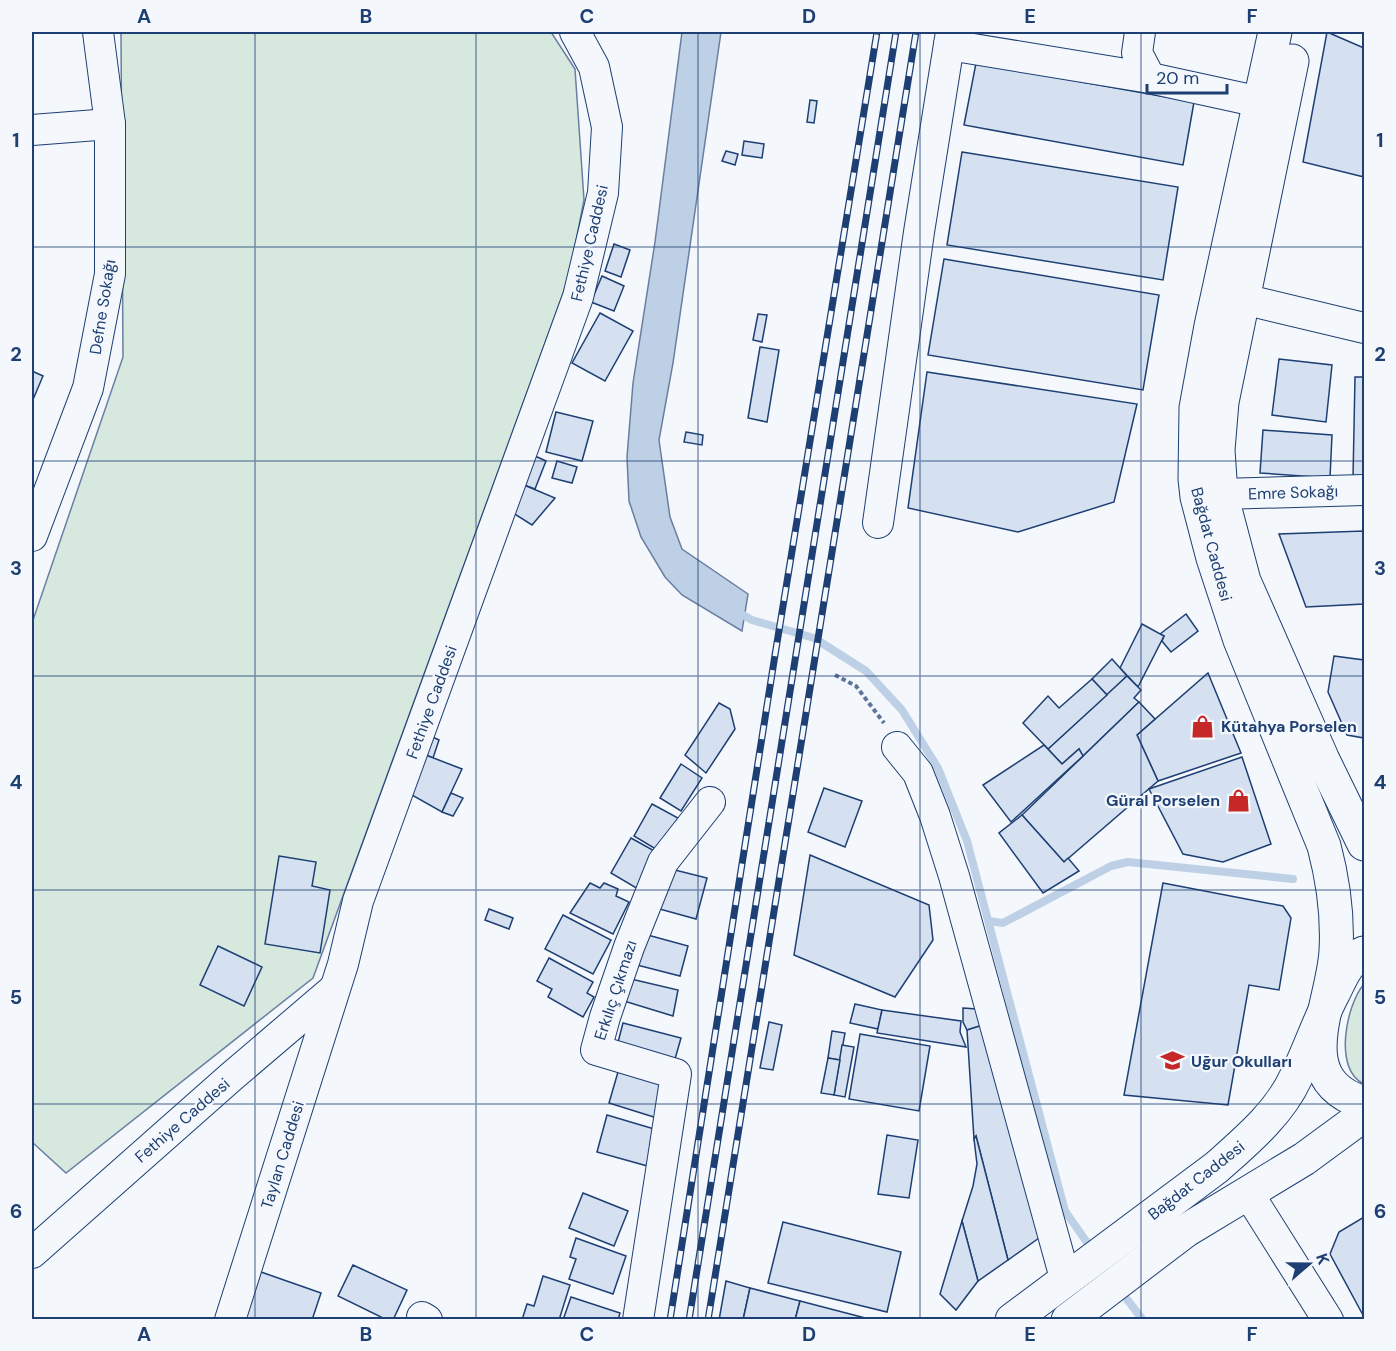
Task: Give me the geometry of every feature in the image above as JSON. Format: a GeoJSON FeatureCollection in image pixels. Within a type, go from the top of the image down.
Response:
{"type":"FeatureCollection","features":[{"type":"Feature","properties":{"kind":"main road","name":"Bağdat Caddesi"},"geometry":{"type":"LineString","coordinates":[[1275,32],[1211,326],[1196,408],[1195,479],[1212,558],[1240,640],[1324,846],[1332,878],[1336,910],[1336,953],[1325,1008],[1320,1049],[1322,1068],[1333,1086],[1342,1094],[1365,1104]]}},
{"type":"Feature","properties":{"kind":"main road","name":"Bağdat Caddesi"},"geometry":{"type":"LineString","coordinates":[[1298,32],[1219,420],[1218,450],[1221,494],[1244,581],[1323,760],[1365,844]]}},
{"type":"Feature","properties":{"kind":"main road","name":"Bağdat Caddesi"},"geometry":{"type":"LineString","coordinates":[[1012,1320],[1217,1167],[1271,1115],[1295,1079],[1325,1008],[1346,968],[1365,953]]}},
{"type":"Feature","properties":{"kind":"main road","name":"Bağdat Caddesi"},"geometry":{"type":"LineString","coordinates":[[1068,1320],[1185,1231],[1304,1159],[1365,1114]]}},
{"type":"Feature","properties":{"kind":"main road"},"geometry":{"type":"LineString","coordinates":[[1304,1159],[1365,1143]]}},
{"type":"Feature","properties":{"kind":"street","name":"Defne Sokağı"},"geometry":{"type":"LineString","coordinates":[[32,536],[88,388],[110,274],[110,124],[99,32]]}},
{"type":"Feature","properties":{"kind":"street","name":"Fethiye Caddesi"},"geometry":{"type":"LineString","coordinates":[[32,1253],[333,990],[343,964],[358,901],[578,297],[603,193],[607,127],[594,67],[575,32]]}},
{"type":"Feature","properties":{"kind":"street"},"geometry":{"type":"LineString","coordinates":[[1140,32],[1137,53],[1150,78]]}},
{"type":"Feature","properties":{"kind":"street"},"geometry":{"type":"LineString","coordinates":[[878,523],[919,232],[950,38],[1260,102]]}},
{"type":"Feature","properties":{"kind":"street"},"geometry":{"type":"LineString","coordinates":[[32,130],[110,124]]}},
{"type":"Feature","properties":{"kind":"street"},"geometry":{"type":"LineString","coordinates":[[1243,299],[1365,328]]}},
{"type":"Feature","properties":{"kind":"street","name":"Emre Sokağı"},"geometry":{"type":"LineString","coordinates":[[1221,494],[1365,490]]}},
{"type":"Feature","properties":{"kind":"street"},"geometry":{"type":"LineString","coordinates":[[897,747],[918,773],[935,816],[1072,1274]]}},
{"type":"Feature","properties":{"kind":"street","name":"Erkılıç Çıkmazı"},"geometry":{"type":"LineString","coordinates":[[638,1320],[676,1074],[596,1050],[629,947],[663,862],[710,802]]}},
{"type":"Feature","properties":{"kind":"street","name":"Taylan Caddesi"},"geometry":{"type":"LineString","coordinates":[[230,1320],[333,990]]}},
{"type":"Feature","properties":{"kind":"street"},"geometry":{"type":"LineString","coordinates":[[1248,1193],[1328,1320]]}},
{"type":"Feature","properties":{"kind":"street"},"geometry":{"type":"LineString","coordinates":[[422,1320],[422,1317],[427,1320]]}},
{"type":"Feature","properties":{"kind":"path"},"geometry":{"type":"LineString","coordinates":[[835,675],[856,686],[879,714],[897,747]]}},
{"type":"Feature","properties":{"kind":"shaded area"},"geometry":{"type":"Polygon","coordinates":[[[121,32],[551,32],[575,69],[584,200],[569,277],[313,978],[66,1173],[32,1142],[32,623],[123,357],[121,32]]]}},
{"type":"Feature","properties":{"kind":"shaded area"},"geometry":{"type":"Polygon","coordinates":[[[1364,984],[1364,1084],[1354,1077],[1348,1065],[1346,1037],[1352,1007],[1364,984]]]}},
{"type":"Feature","properties":{"kind":"water"},"geometry":{"type":"Polygon","coordinates":[[[682,32],[721,32],[673,363],[659,440],[670,517],[682,549],[748,594],[742,631],[682,595],[665,577],[641,537],[629,501],[627,457],[633,383],[655,242],[682,32]]]}},
{"type":"Feature","properties":{"kind":"building"},"geometry":{"type":"Polygon","coordinates":[[[1327,32],[1364,48],[1364,177],[1303,162],[1327,32]]]}},
{"type":"Feature","properties":{"kind":"building"},"geometry":{"type":"Polygon","coordinates":[[[976,63],[1194,102],[1183,165],[964,125],[976,63]]]}},
{"type":"Feature","properties":{"kind":"building"},"geometry":{"type":"Polygon","coordinates":[[[810,100],[817,101],[814,123],[807,122],[810,100]]]}},
{"type":"Feature","properties":{"kind":"building"},"geometry":{"type":"Polygon","coordinates":[[[744,141],[764,144],[762,158],[742,155],[744,141]]]}},
{"type":"Feature","properties":{"kind":"building"},"geometry":{"type":"Polygon","coordinates":[[[726,151],[738,154],[735,165],[722,161],[726,151]]]}},
{"type":"Feature","properties":{"kind":"building"},"geometry":{"type":"Polygon","coordinates":[[[962,152],[1178,187],[1163,280],[947,245],[962,152]]]}},
{"type":"Feature","properties":{"kind":"building"},"geometry":{"type":"Polygon","coordinates":[[[614,244],[630,250],[621,277],[605,271],[614,244]]]}},
{"type":"Feature","properties":{"kind":"building"},"geometry":{"type":"Polygon","coordinates":[[[944,259],[1159,295],[1143,390],[928,355],[944,259]]]}},
{"type":"Feature","properties":{"kind":"building"},"geometry":{"type":"Polygon","coordinates":[[[602,276],[624,286],[614,311],[591,302],[602,276]]]}},
{"type":"Feature","properties":{"kind":"building"},"geometry":{"type":"Polygon","coordinates":[[[600,313],[633,331],[605,381],[572,363],[600,313]]]}},
{"type":"Feature","properties":{"kind":"building"},"geometry":{"type":"Polygon","coordinates":[[[758,314],[767,315],[762,342],[753,340],[758,314]]]}},
{"type":"Feature","properties":{"kind":"building"},"geometry":{"type":"Polygon","coordinates":[[[760,347],[779,350],[767,422],[748,418],[760,347]]]}},
{"type":"Feature","properties":{"kind":"building"},"geometry":{"type":"Polygon","coordinates":[[[1279,359],[1332,365],[1326,422],[1272,415],[1279,359]]]}},
{"type":"Feature","properties":{"kind":"building"},"geometry":{"type":"Polygon","coordinates":[[[32,371],[43,376],[32,402],[32,371]]]}},
{"type":"Feature","properties":{"kind":"building"},"geometry":{"type":"Polygon","coordinates":[[[927,372],[1137,404],[1114,502],[1018,532],[908,508],[927,372]]]}},
{"type":"Feature","properties":{"kind":"building"},"geometry":{"type":"Polygon","coordinates":[[[1355,377],[1364,377],[1364,479],[1353,478],[1355,377]]]}},
{"type":"Feature","properties":{"kind":"building"},"geometry":{"type":"Polygon","coordinates":[[[556,412],[593,421],[582,461],[546,452],[556,412]]]}},
{"type":"Feature","properties":{"kind":"building"},"geometry":{"type":"Polygon","coordinates":[[[1263,430],[1332,435],[1330,478],[1260,473],[1263,430]]]}},
{"type":"Feature","properties":{"kind":"building"},"geometry":{"type":"Polygon","coordinates":[[[686,432],[703,435],[702,445],[684,442],[686,432]]]}},
{"type":"Feature","properties":{"kind":"building"},"geometry":{"type":"Polygon","coordinates":[[[535,456],[546,461],[535,489],[524,485],[535,456]]]}},
{"type":"Feature","properties":{"kind":"building"},"geometry":{"type":"Polygon","coordinates":[[[557,461],[577,467],[572,483],[552,478],[557,461]]]}},
{"type":"Feature","properties":{"kind":"building"},"geometry":{"type":"Polygon","coordinates":[[[524,485],[555,498],[532,525],[513,513],[524,485]]]}},
{"type":"Feature","properties":{"kind":"building"},"geometry":{"type":"Polygon","coordinates":[[[1364,531],[1364,604],[1306,607],[1279,534],[1364,531]]]}},
{"type":"Feature","properties":{"kind":"building"},"geometry":{"type":"Polygon","coordinates":[[[1186,614],[1198,631],[1171,652],[1162,641],[1164,636],[1160,634],[1186,614]]]}},
{"type":"Feature","properties":{"kind":"building"},"geometry":{"type":"Polygon","coordinates":[[[1142,624],[1164,636],[1138,687],[1120,668],[1142,624]]]}},
{"type":"Feature","properties":{"kind":"building"},"geometry":{"type":"Polygon","coordinates":[[[1334,656],[1364,660],[1364,738],[1347,735],[1328,692],[1334,656]]]}},
{"type":"Feature","properties":{"kind":"building"},"geometry":{"type":"Polygon","coordinates":[[[1112,659],[1127,676],[1107,695],[1092,679],[1112,659]]]}},
{"type":"Feature","properties":{"kind":"building"},"geometry":{"type":"Polygon","coordinates":[[[1208,673],[1241,753],[1158,781],[1137,735],[1208,673]]]}},
{"type":"Feature","properties":{"kind":"building"},"geometry":{"type":"Polygon","coordinates":[[[1127,676],[1141,690],[1134,698],[1139,702],[1083,756],[1079,749],[1062,764],[1048,749],[1127,676]]]}},
{"type":"Feature","properties":{"kind":"building"},"geometry":{"type":"Polygon","coordinates":[[[1092,679],[1107,695],[1048,749],[1023,723],[1048,696],[1059,708],[1092,679]]]}},
{"type":"Feature","properties":{"kind":"building"},"geometry":{"type":"Polygon","coordinates":[[[1139,702],[1155,719],[1137,735],[1158,781],[1064,862],[1022,815],[1139,702]]]}},
{"type":"Feature","properties":{"kind":"building"},"geometry":{"type":"Polygon","coordinates":[[[719,703],[730,709],[735,729],[706,773],[685,755],[719,703]]]}},
{"type":"Feature","properties":{"kind":"building"},"geometry":{"type":"Polygon","coordinates":[[[424,733],[439,740],[433,758],[418,752],[424,733]]]}},
{"type":"Feature","properties":{"kind":"building"},"geometry":{"type":"Polygon","coordinates":[[[1044,745],[1062,764],[1079,749],[1083,756],[1011,822],[983,785],[1044,745]]]}},
{"type":"Feature","properties":{"kind":"building"},"geometry":{"type":"Polygon","coordinates":[[[418,752],[462,769],[442,812],[403,790],[418,752]]]}},
{"type":"Feature","properties":{"kind":"building"},"geometry":{"type":"Polygon","coordinates":[[[1242,757],[1271,844],[1223,862],[1183,854],[1149,789],[1242,757]]]}},
{"type":"Feature","properties":{"kind":"building"},"geometry":{"type":"Polygon","coordinates":[[[681,764],[702,778],[681,811],[660,798],[681,764]]]}},
{"type":"Feature","properties":{"kind":"building"},"geometry":{"type":"Polygon","coordinates":[[[824,788],[862,801],[845,847],[808,832],[824,788]]]}},
{"type":"Feature","properties":{"kind":"building"},"geometry":{"type":"Polygon","coordinates":[[[451,793],[463,798],[453,816],[442,812],[451,793]]]}},
{"type":"Feature","properties":{"kind":"building"},"geometry":{"type":"Polygon","coordinates":[[[652,804],[678,818],[659,851],[634,836],[652,804]]]}},
{"type":"Feature","properties":{"kind":"building"},"geometry":{"type":"Polygon","coordinates":[[[1022,815],[1064,862],[1068,858],[1079,871],[1043,893],[999,833],[1022,815]]]}},
{"type":"Feature","properties":{"kind":"building"},"geometry":{"type":"Polygon","coordinates":[[[631,838],[658,853],[638,889],[611,873],[631,838]]]}},
{"type":"Feature","properties":{"kind":"building"},"geometry":{"type":"Polygon","coordinates":[[[810,855],[929,905],[933,940],[895,997],[794,955],[810,855]]]}},
{"type":"Feature","properties":{"kind":"building"},"geometry":{"type":"Polygon","coordinates":[[[279,856],[316,862],[312,886],[330,890],[320,953],[265,944],[279,856]]]}},
{"type":"Feature","properties":{"kind":"building"},"geometry":{"type":"Polygon","coordinates":[[[667,868],[707,878],[696,919],[656,908],[667,868]]]}},
{"type":"Feature","properties":{"kind":"building"},"geometry":{"type":"Polygon","coordinates":[[[590,883],[600,888],[604,883],[618,889],[616,896],[629,902],[613,934],[570,913],[590,883]]]}},
{"type":"Feature","properties":{"kind":"building"},"geometry":{"type":"Polygon","coordinates":[[[1163,883],[1283,906],[1291,918],[1279,990],[1249,985],[1228,1105],[1124,1095],[1163,883]]]}},
{"type":"Feature","properties":{"kind":"building"},"geometry":{"type":"Polygon","coordinates":[[[489,909],[513,918],[509,929],[485,920],[489,909]]]}},
{"type":"Feature","properties":{"kind":"building"},"geometry":{"type":"Polygon","coordinates":[[[563,915],[611,940],[593,974],[545,949],[563,915]]]}},
{"type":"Feature","properties":{"kind":"building"},"geometry":{"type":"Polygon","coordinates":[[[644,934],[688,946],[680,976],[633,964],[644,934]]]}},
{"type":"Feature","properties":{"kind":"building"},"geometry":{"type":"Polygon","coordinates":[[[218,946],[262,967],[244,1006],[200,985],[218,946]]]}},
{"type":"Feature","properties":{"kind":"building"},"geometry":{"type":"Polygon","coordinates":[[[549,958],[593,982],[587,993],[594,997],[583,1017],[548,997],[552,989],[537,981],[549,958]]]}},
{"type":"Feature","properties":{"kind":"building"},"geometry":{"type":"Polygon","coordinates":[[[631,979],[678,990],[673,1016],[624,1001],[631,979]]]}},
{"type":"Feature","properties":{"kind":"building"},"geometry":{"type":"Polygon","coordinates":[[[855,1004],[882,1010],[878,1029],[850,1023],[855,1004]]]}},
{"type":"Feature","properties":{"kind":"building"},"geometry":{"type":"Polygon","coordinates":[[[963,1008],[977,1009],[983,1025],[967,1030],[963,1022],[963,1008]]]}},
{"type":"Feature","properties":{"kind":"building"},"geometry":{"type":"Polygon","coordinates":[[[882,1010],[961,1021],[960,1032],[966,1047],[877,1033],[882,1010]]]}},
{"type":"Feature","properties":{"kind":"building"},"geometry":{"type":"Polygon","coordinates":[[[769,1022],[782,1025],[773,1070],[760,1068],[769,1022]]]}},
{"type":"Feature","properties":{"kind":"building"},"geometry":{"type":"Polygon","coordinates":[[[623,1023],[681,1038],[673,1066],[616,1050],[623,1023]]]}},
{"type":"Feature","properties":{"kind":"building"},"geometry":{"type":"Polygon","coordinates":[[[983,1025],[1039,1238],[1008,1260],[976,1136],[974,1139],[967,1030],[983,1025]]]}},
{"type":"Feature","properties":{"kind":"building"},"geometry":{"type":"Polygon","coordinates":[[[832,1031],[845,1033],[840,1060],[828,1058],[832,1031]]]}},
{"type":"Feature","properties":{"kind":"building"},"geometry":{"type":"Polygon","coordinates":[[[860,1034],[930,1046],[919,1111],[849,1099],[860,1034]]]}},
{"type":"Feature","properties":{"kind":"building"},"geometry":{"type":"Polygon","coordinates":[[[842,1045],[854,1047],[845,1097],[834,1095],[842,1045]]]}},
{"type":"Feature","properties":{"kind":"building"},"geometry":{"type":"Polygon","coordinates":[[[828,1058],[840,1060],[834,1095],[821,1093],[828,1058]]]}},
{"type":"Feature","properties":{"kind":"building"},"geometry":{"type":"Polygon","coordinates":[[[620,1065],[668,1080],[657,1118],[609,1103],[620,1065]]]}},
{"type":"Feature","properties":{"kind":"building"},"geometry":{"type":"Polygon","coordinates":[[[607,1115],[661,1131],[651,1167],[597,1152],[607,1115]]]}},
{"type":"Feature","properties":{"kind":"building"},"geometry":{"type":"Polygon","coordinates":[[[887,1135],[918,1140],[909,1198],[878,1194],[887,1135]]]}},
{"type":"Feature","properties":{"kind":"building"},"geometry":{"type":"Polygon","coordinates":[[[976,1136],[1008,1260],[978,1281],[962,1221],[977,1164],[974,1139],[976,1136]]]}},
{"type":"Feature","properties":{"kind":"building"},"geometry":{"type":"Polygon","coordinates":[[[583,1193],[628,1211],[614,1246],[569,1228],[583,1193]]]}},
{"type":"Feature","properties":{"kind":"building"},"geometry":{"type":"Polygon","coordinates":[[[1364,1217],[1364,1317],[1330,1254],[1339,1232],[1364,1217]]]}},
{"type":"Feature","properties":{"kind":"building"},"geometry":{"type":"Polygon","coordinates":[[[962,1221],[978,1281],[956,1310],[940,1294],[962,1221]]]}},
{"type":"Feature","properties":{"kind":"building"},"geometry":{"type":"Polygon","coordinates":[[[783,1222],[901,1252],[887,1312],[768,1283],[783,1222]]]}},
{"type":"Feature","properties":{"kind":"building"},"geometry":{"type":"Polygon","coordinates":[[[576,1238],[626,1256],[613,1294],[569,1279],[576,1259],[570,1257],[576,1238]]]}},
{"type":"Feature","properties":{"kind":"building"},"geometry":{"type":"Polygon","coordinates":[[[353,1265],[407,1290],[393,1320],[387,1320],[338,1296],[353,1265]]]}},
{"type":"Feature","properties":{"kind":"building"},"geometry":{"type":"Polygon","coordinates":[[[261,1272],[321,1293],[312,1320],[245,1320],[261,1272]]]}},
{"type":"Feature","properties":{"kind":"building"},"geometry":{"type":"Polygon","coordinates":[[[543,1276],[570,1285],[559,1320],[522,1320],[527,1304],[534,1306],[543,1276]]]}},
{"type":"Feature","properties":{"kind":"building"},"geometry":{"type":"Polygon","coordinates":[[[726,1281],[750,1288],[743,1320],[719,1320],[726,1281]]]}},
{"type":"Feature","properties":{"kind":"building"},"geometry":{"type":"Polygon","coordinates":[[[750,1288],[800,1301],[795,1320],[743,1320],[750,1288]]]}},
{"type":"Feature","properties":{"kind":"building"},"geometry":{"type":"Polygon","coordinates":[[[571,1297],[620,1313],[618,1320],[563,1320],[571,1297]]]}},
{"type":"Feature","properties":{"kind":"building"},"geometry":{"type":"Polygon","coordinates":[[[800,1301],[873,1320],[795,1320],[800,1301]]]}},
{"type":"Feature","properties":{"kind":"waterway"},"geometry":{"type":"LineString","coordinates":[[736,611],[752,620],[814,638],[866,671],[902,710],[938,768],[967,841],[1065,1211],[1093,1251]]}},
{"type":"Feature","properties":{"kind":"waterway"},"geometry":{"type":"LineString","coordinates":[[989,921],[1003,923],[1111,866],[1128,862],[1293,879]]}},
{"type":"Feature","properties":{"kind":"waterway"},"geometry":{"type":"LineString","coordinates":[[1119,1289],[1143,1320]]}},
{"type":"Feature","properties":{"kind":"railway"},"geometry":{"type":"LineString","coordinates":[[670,1320],[775,655],[877,32]]}},
{"type":"Feature","properties":{"kind":"railway"},"geometry":{"type":"LineString","coordinates":[[689,1320],[896,32]]}},
{"type":"Feature","properties":{"kind":"railway"},"geometry":{"type":"LineString","coordinates":[[708,1320],[916,32]]}},
{"type":"Feature","properties":{"kind":"place","name":"Kütahya Porselen"},"geometry":{"type":"Point","coordinates":[1203,726]}},
{"type":"Feature","properties":{"kind":"place","name":"Güral Porselen"},"geometry":{"type":"Point","coordinates":[1238,800]}},
{"type":"Feature","properties":{"kind":"place","name":"Uğur Okulları"},"geometry":{"type":"Point","coordinates":[1173,1061]}}]}
